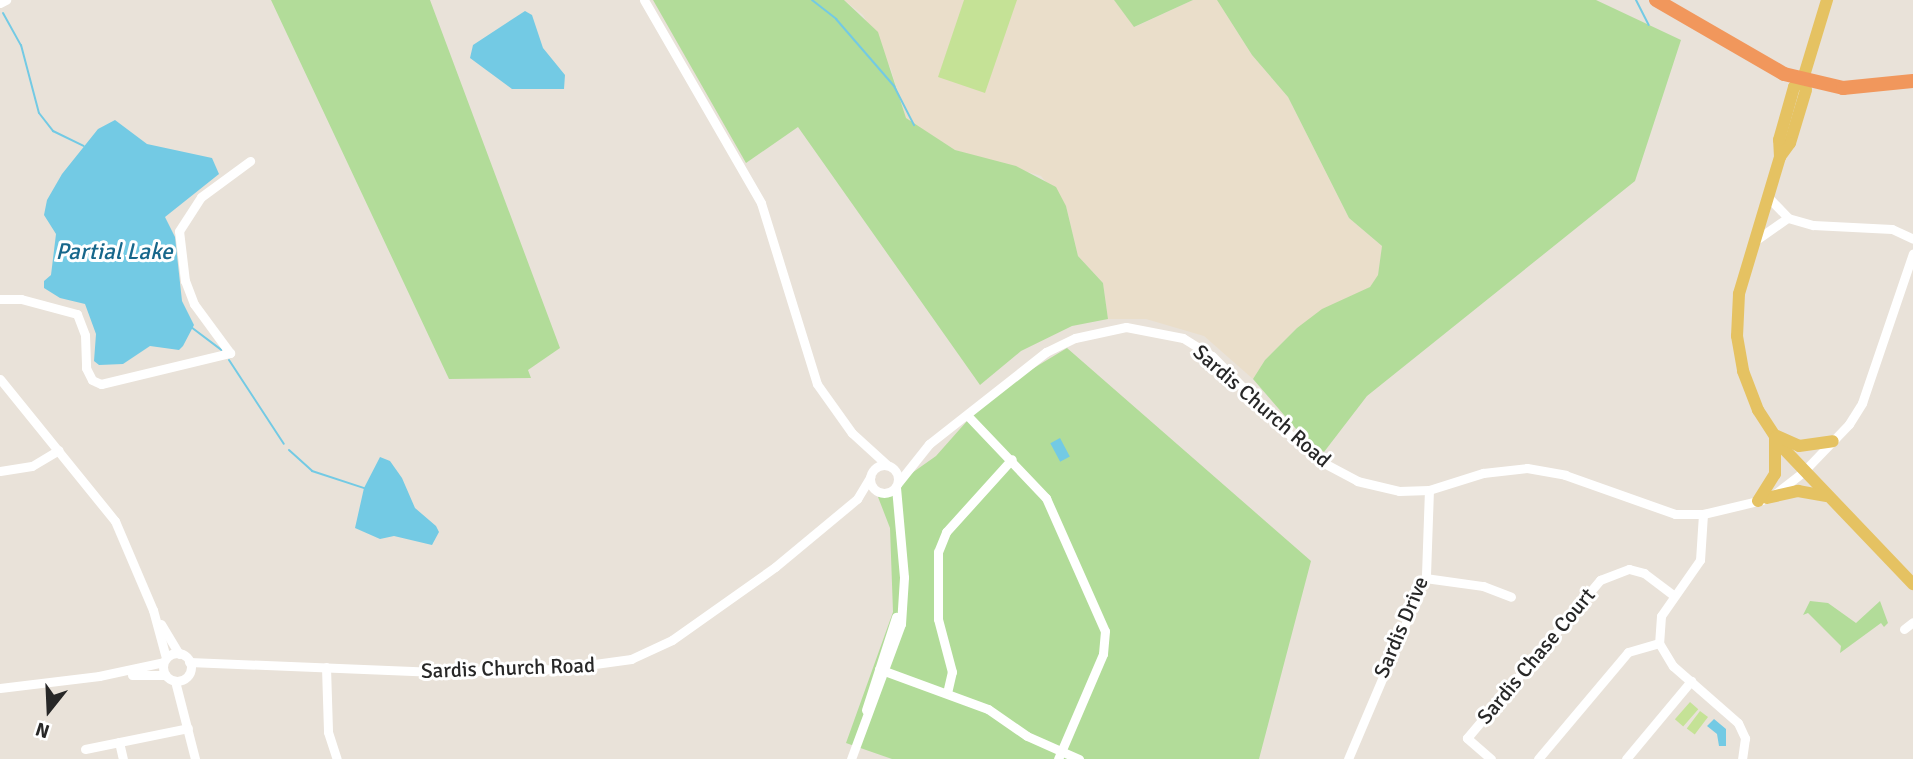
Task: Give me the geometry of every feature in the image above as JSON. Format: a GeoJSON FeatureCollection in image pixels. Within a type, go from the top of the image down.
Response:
{"type":"FeatureCollection","features":[{"type":"Feature","properties":{"kind":"highway"},"geometry":{"type":"LineString","coordinates":[[1656,0],[1746,55],[1803,79],[1843,88],[1913,81]]}},
{"type":"Feature","properties":{"kind":"main road"},"geometry":{"type":"LineString","coordinates":[[1826,5],[1803,79],[1794,87],[1779,140],[1780,157],[1740,294],[1737,336],[1748,386],[1772,434],[1827,496],[1913,584]]}},
{"type":"Feature","properties":{"kind":"main road"},"geometry":{"type":"LineString","coordinates":[[1772,434],[1799,446],[1833,441]]}},
{"type":"Feature","properties":{"kind":"main road"},"geometry":{"type":"LineString","coordinates":[[1763,499],[1775,474],[1772,434]]}},
{"type":"Feature","properties":{"kind":"main road"},"geometry":{"type":"LineString","coordinates":[[1763,499],[1798,491],[1827,496]]}},
{"type":"Feature","properties":{"kind":"street"},"geometry":{"type":"LineString","coordinates":[[0,2],[6,0]]}},
{"type":"Feature","properties":{"kind":"street"},"geometry":{"type":"LineString","coordinates":[[644,0],[761,203],[817,384],[867,450],[890,466],[897,485],[896,516],[902,614],[851,759]]}},
{"type":"Feature","properties":{"kind":"street"},"geometry":{"type":"LineString","coordinates":[[0,299],[31,301],[77,314],[85,335],[86,369],[92,380],[101,384],[230,353],[189,293],[179,231],[201,197],[250,161]]}},
{"type":"Feature","properties":{"kind":"street"},"geometry":{"type":"LineString","coordinates":[[1768,197],[1787,218],[1829,229],[1892,229],[1913,239]]}},
{"type":"Feature","properties":{"kind":"street"},"geometry":{"type":"LineString","coordinates":[[1756,240],[1787,218]]}},
{"type":"Feature","properties":{"kind":"street","name":"Sardis Church Road"},"geometry":{"type":"LineString","coordinates":[[857,499],[881,493],[897,485],[912,461],[1046,352],[1075,338],[1126,327],[1154,330],[1183,338],[1212,356],[1322,462],[1357,481],[1399,491],[1429,491],[1483,473],[1527,468],[1565,475],[1675,514],[1703,514],[1763,499],[1804,471],[1833,441],[1862,403],[1913,253]]}},
{"type":"Feature","properties":{"kind":"street"},"geometry":{"type":"LineString","coordinates":[[0,379],[115,521],[153,610],[179,653],[185,673],[186,717],[195,759]]}},
{"type":"Feature","properties":{"kind":"street"},"geometry":{"type":"LineString","coordinates":[[967,415],[1012,459],[1046,498],[1105,631],[1103,654],[1060,755]]}},
{"type":"Feature","properties":{"kind":"street"},"geometry":{"type":"LineString","coordinates":[[0,471],[32,466],[59,450]]}},
{"type":"Feature","properties":{"kind":"street"},"geometry":{"type":"LineString","coordinates":[[867,450],[871,474],[896,516]]}},
{"type":"Feature","properties":{"kind":"street"},"geometry":{"type":"LineString","coordinates":[[947,693],[952,672],[938,619],[938,552],[946,532],[1012,459]]}},
{"type":"Feature","properties":{"kind":"street","name":"Sardis Church Road"},"geometry":{"type":"LineString","coordinates":[[185,673],[232,665],[518,671],[631,659],[672,640],[726,603],[857,499],[871,474],[912,461]]}},
{"type":"Feature","properties":{"kind":"street","name":"Sardis Drive"},"geometry":{"type":"LineString","coordinates":[[1348,759],[1425,578],[1429,491]]}},
{"type":"Feature","properties":{"kind":"street"},"geometry":{"type":"LineString","coordinates":[[1703,514],[1700,560],[1686,584],[1672,594],[1661,615],[1659,643],[1664,655],[1738,723],[1745,738],[1742,759]]}},
{"type":"Feature","properties":{"kind":"street","name":"Sardis Chase Court"},"geometry":{"type":"LineString","coordinates":[[1491,759],[1466,738],[1600,580],[1629,569],[1644,573],[1672,594]]}},
{"type":"Feature","properties":{"kind":"street"},"geometry":{"type":"LineString","coordinates":[[1425,578],[1483,586],[1511,597]]}},
{"type":"Feature","properties":{"kind":"street"},"geometry":{"type":"LineString","coordinates":[[153,610],[165,660],[165,675]]}},
{"type":"Feature","properties":{"kind":"street"},"geometry":{"type":"LineString","coordinates":[[1904,629],[1913,622]]}},
{"type":"Feature","properties":{"kind":"street"},"geometry":{"type":"LineString","coordinates":[[1538,759],[1628,652],[1659,643]]}},
{"type":"Feature","properties":{"kind":"street"},"geometry":{"type":"LineString","coordinates":[[99,676],[165,660],[179,653]]}},
{"type":"Feature","properties":{"kind":"street"},"geometry":{"type":"LineString","coordinates":[[326,667],[328,732],[337,759]]}},
{"type":"Feature","properties":{"kind":"street"},"geometry":{"type":"LineString","coordinates":[[883,671],[988,709],[1060,755],[1079,759]]}},
{"type":"Feature","properties":{"kind":"street"},"geometry":{"type":"LineString","coordinates":[[0,688],[99,676],[185,673]]}},
{"type":"Feature","properties":{"kind":"street"},"geometry":{"type":"LineString","coordinates":[[1626,759],[1691,681]]}},
{"type":"Feature","properties":{"kind":"street"},"geometry":{"type":"LineString","coordinates":[[85,749],[188,728]]}},
{"type":"Feature","properties":{"kind":"street"},"geometry":{"type":"LineString","coordinates":[[119,742],[123,759]]}},
{"type":"Feature","properties":{"kind":"shaded area"},"geometry":{"type":"Polygon","coordinates":[[[844,0],[1114,0],[1135,27],[1193,0],[1217,0],[1252,55],[1288,97],[1349,218],[1382,246],[1378,276],[1370,287],[1297,328],[1265,360],[1253,379],[1204,336],[1146,319],[1108,319],[1103,283],[1078,256],[1066,206],[1041,176],[955,150],[905,118],[891,69],[863,15],[844,0]]]}},
{"type":"Feature","properties":{"kind":"green space"},"geometry":{"type":"Polygon","coordinates":[[[271,0],[430,0],[560,348],[528,370],[531,378],[449,379],[271,0]]]}},
{"type":"Feature","properties":{"kind":"green space"},"geometry":{"type":"Polygon","coordinates":[[[653,0],[844,0],[878,32],[906,118],[955,150],[1016,166],[1056,187],[1066,206],[1078,256],[1103,283],[1108,319],[1072,326],[1021,351],[980,385],[798,127],[746,163],[653,0]]]}},
{"type":"Feature","properties":{"kind":"green space"},"geometry":{"type":"Polygon","coordinates":[[[964,0],[1017,0],[985,93],[938,77],[964,0]]]}},
{"type":"Feature","properties":{"kind":"green space"},"geometry":{"type":"Polygon","coordinates":[[[1114,0],[1193,0],[1134,27],[1114,0]]]}},
{"type":"Feature","properties":{"kind":"green space"},"geometry":{"type":"Polygon","coordinates":[[[1217,0],[1596,0],[1681,40],[1635,181],[1367,396],[1324,452],[1297,430],[1253,379],[1265,360],[1297,328],[1322,309],[1370,287],[1378,275],[1382,246],[1349,218],[1288,97],[1252,55],[1217,0]]]}},
{"type":"Feature","properties":{"kind":"green space"},"geometry":{"type":"Polygon","coordinates":[[[1067,348],[1311,561],[1259,759],[892,759],[846,743],[893,612],[890,528],[878,497],[936,456],[991,394],[1067,348]]]}},
{"type":"Feature","properties":{"kind":"green space"},"geometry":{"type":"Polygon","coordinates":[[[1810,601],[1828,603],[1856,623],[1880,601],[1888,623],[1884,627],[1881,623],[1840,653],[1841,646],[1808,613],[1803,615],[1810,601]]]}},
{"type":"Feature","properties":{"kind":"green space"},"geometry":{"type":"Polygon","coordinates":[[[1690,702],[1698,709],[1683,727],[1675,719],[1690,702]]]}},
{"type":"Feature","properties":{"kind":"green space"},"geometry":{"type":"Polygon","coordinates":[[[1700,711],[1708,717],[1695,735],[1687,729],[1700,711]]]}},
{"type":"Feature","properties":{"kind":"water"},"geometry":{"type":"Polygon","coordinates":[[[525,11],[532,15],[543,48],[565,75],[564,89],[512,89],[470,58],[473,45],[525,11]]]}},
{"type":"Feature","properties":{"kind":"water","name":"Partial Lake"},"geometry":{"type":"Polygon","coordinates":[[[115,120],[147,144],[212,158],[219,174],[165,217],[175,237],[182,301],[194,325],[183,346],[179,350],[150,346],[123,364],[99,365],[94,361],[96,334],[85,304],[60,298],[44,288],[44,281],[51,275],[56,234],[44,215],[47,200],[62,174],[98,129],[115,120]]]}},
{"type":"Feature","properties":{"kind":"water"},"geometry":{"type":"Polygon","coordinates":[[[1060,438],[1070,457],[1060,462],[1050,443],[1060,438]]]}},
{"type":"Feature","properties":{"kind":"water"},"geometry":{"type":"Polygon","coordinates":[[[380,457],[390,461],[402,478],[415,508],[436,526],[439,532],[432,545],[394,536],[380,539],[355,528],[364,488],[380,457]]]}},
{"type":"Feature","properties":{"kind":"water"},"geometry":{"type":"Polygon","coordinates":[[[1714,719],[1726,729],[1726,746],[1719,746],[1717,734],[1707,726],[1714,719]]]}},
{"type":"Feature","properties":{"kind":"waterway"},"geometry":{"type":"LineString","coordinates":[[812,0],[836,19],[894,86],[914,125]]}},
{"type":"Feature","properties":{"kind":"waterway"},"geometry":{"type":"LineString","coordinates":[[1636,0],[1649,25]]}},
{"type":"Feature","properties":{"kind":"waterway"},"geometry":{"type":"LineString","coordinates":[[3,13],[21,45],[39,113],[53,131],[84,146]]}},
{"type":"Feature","properties":{"kind":"waterway"},"geometry":{"type":"LineString","coordinates":[[191,327],[221,350]]}},
{"type":"Feature","properties":{"kind":"waterway"},"geometry":{"type":"LineString","coordinates":[[229,360],[284,444]]}},
{"type":"Feature","properties":{"kind":"waterway"},"geometry":{"type":"LineString","coordinates":[[289,450],[312,471],[364,488]]}}]}
